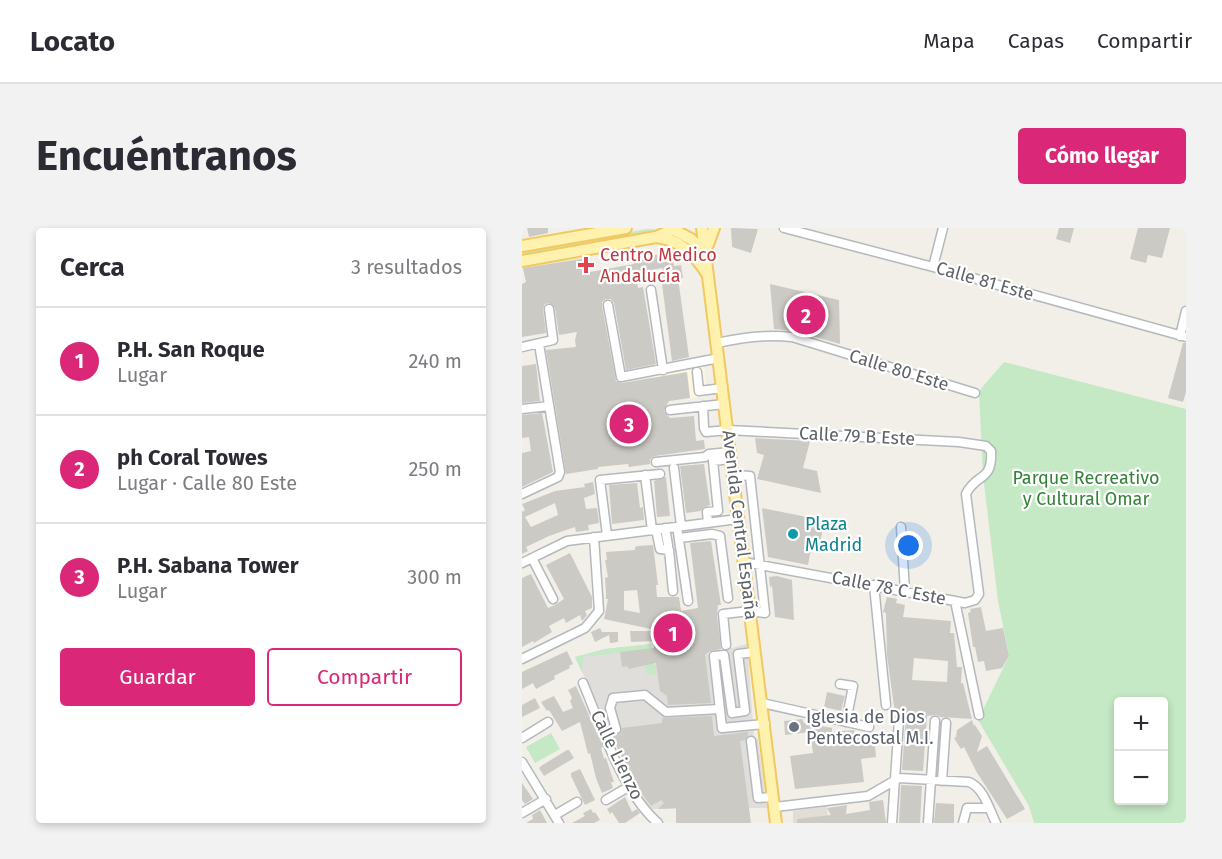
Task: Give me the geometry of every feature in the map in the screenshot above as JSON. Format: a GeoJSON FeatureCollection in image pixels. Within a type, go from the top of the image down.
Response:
{"type":"FeatureCollection","features":[{"type":"Feature","properties":{"kind":"main road"},"geometry":{"type":"LineString","coordinates":[[522,246],[626,228]]}},
{"type":"Feature","properties":{"kind":"main road","name":"Avenida Central España"},"geometry":{"type":"LineString","coordinates":[[702,228],[776,823]]}},
{"type":"Feature","properties":{"kind":"main road"},"geometry":{"type":"LineString","coordinates":[[522,261],[656,237],[675,229],[691,239],[705,253],[714,228]]}},
{"type":"Feature","properties":{"kind":"main road"},"geometry":{"type":"LineString","coordinates":[[656,237],[674,241],[686,249],[709,278]]}},
{"type":"Feature","properties":{"kind":"street","name":"Calle 81 Este"},"geometry":{"type":"LineString","coordinates":[[784,228],[1183,337]]}},
{"type":"Feature","properties":{"kind":"street"},"geometry":{"type":"LineString","coordinates":[[933,267],[943,228]]}},
{"type":"Feature","properties":{"kind":"street"},"geometry":{"type":"LineString","coordinates":[[651,290],[663,370]]}},
{"type":"Feature","properties":{"kind":"street"},"geometry":{"type":"LineString","coordinates":[[608,305],[621,377],[719,358]]}},
{"type":"Feature","properties":{"kind":"street"},"geometry":{"type":"LineString","coordinates":[[522,347],[553,340],[549,309]]}},
{"type":"Feature","properties":{"kind":"street"},"geometry":{"type":"LineString","coordinates":[[1183,337],[1186,311]]}},
{"type":"Feature","properties":{"kind":"street","name":"Calle 80 Este"},"geometry":{"type":"LineString","coordinates":[[717,343],[760,335],[792,337],[975,393]]}},
{"type":"Feature","properties":{"kind":"street"},"geometry":{"type":"LineString","coordinates":[[522,494],[558,477],[560,472],[539,344]]}},
{"type":"Feature","properties":{"kind":"street"},"geometry":{"type":"LineString","coordinates":[[698,372],[699,391],[723,388]]}},
{"type":"Feature","properties":{"kind":"street"},"geometry":{"type":"LineString","coordinates":[[670,410],[724,404]]}},
{"type":"Feature","properties":{"kind":"street"},"geometry":{"type":"LineString","coordinates":[[522,409],[549,406]]}},
{"type":"Feature","properties":{"kind":"street","name":"Calle 79 B Este"},"geometry":{"type":"LineString","coordinates":[[703,406],[706,432],[728,430],[948,441],[986,446],[991,452],[988,474],[970,485],[966,494],[979,594],[975,600],[965,603],[954,601]]}},
{"type":"Feature","properties":{"kind":"street"},"geometry":{"type":"LineString","coordinates":[[656,462],[705,457],[709,454],[730,455]]}},
{"type":"Feature","properties":{"kind":"street"},"geometry":{"type":"LineString","coordinates":[[708,523],[707,512],[718,511],[712,461],[730,455]]}},
{"type":"Feature","properties":{"kind":"street"},"geometry":{"type":"LineString","coordinates":[[674,468],[679,538],[688,600]]}},
{"type":"Feature","properties":{"kind":"street"},"geometry":{"type":"LineString","coordinates":[[607,536],[600,480],[660,474]]}},
{"type":"Feature","properties":{"kind":"street"},"geometry":{"type":"LineString","coordinates":[[645,475],[658,529],[660,549],[669,550],[673,591]]}},
{"type":"Feature","properties":{"kind":"street"},"geometry":{"type":"LineString","coordinates":[[726,645],[723,614],[750,611],[765,613],[750,476],[733,475]]}},
{"type":"Feature","properties":{"kind":"street"},"geometry":{"type":"LineString","coordinates":[[522,563],[567,542],[708,523],[738,513],[755,513]]}},
{"type":"Feature","properties":{"kind":"street"},"geometry":{"type":"LineString","coordinates":[[901,527],[905,591]]}},
{"type":"Feature","properties":{"kind":"street"},"geometry":{"type":"LineString","coordinates":[[658,529],[668,545]]}},
{"type":"Feature","properties":{"kind":"street"},"geometry":{"type":"LineString","coordinates":[[679,538],[712,534],[720,536],[728,598]]}},
{"type":"Feature","properties":{"kind":"street"},"geometry":{"type":"LineString","coordinates":[[522,660],[585,628],[599,611],[594,537]]}},
{"type":"Feature","properties":{"kind":"street"},"geometry":{"type":"LineString","coordinates":[[532,558],[554,599]]}},
{"type":"Feature","properties":{"kind":"street","name":"Calle 78 C Este"},"geometry":{"type":"LineString","coordinates":[[744,562],[954,601],[970,694],[979,715]]}},
{"type":"Feature","properties":{"kind":"street"},"geometry":{"type":"LineString","coordinates":[[874,585],[886,705]]}},
{"type":"Feature","properties":{"kind":"street"},"geometry":{"type":"LineString","coordinates":[[755,652],[738,654],[745,711],[732,713],[724,655],[714,656],[722,728],[765,724]]}},
{"type":"Feature","properties":{"kind":"street","name":"Calle Lienzo"},"geometry":{"type":"LineString","coordinates":[[583,683],[611,749],[630,786],[655,822]]}},
{"type":"Feature","properties":{"kind":"street"},"geometry":{"type":"LineString","coordinates":[[840,684],[853,686],[846,722]]}},
{"type":"Feature","properties":{"kind":"street"},"geometry":{"type":"LineString","coordinates":[[616,729],[610,708],[613,698],[645,695],[666,712],[720,709]]}},
{"type":"Feature","properties":{"kind":"street"},"geometry":{"type":"LineString","coordinates":[[762,704],[868,727]]}},
{"type":"Feature","properties":{"kind":"street"},"geometry":{"type":"LineString","coordinates":[[892,823],[899,720]]}},
{"type":"Feature","properties":{"kind":"street"},"geometry":{"type":"LineString","coordinates":[[928,823],[935,721]]}},
{"type":"Feature","properties":{"kind":"street"},"geometry":{"type":"LineString","coordinates":[[522,738],[548,722]]}},
{"type":"Feature","properties":{"kind":"street"},"geometry":{"type":"LineString","coordinates":[[942,781],[946,723]]}},
{"type":"Feature","properties":{"kind":"street"},"geometry":{"type":"LineString","coordinates":[[751,741],[758,798],[774,802],[868,796],[899,778],[969,782],[976,785],[996,823]]}},
{"type":"Feature","properties":{"kind":"street"},"geometry":{"type":"LineString","coordinates":[[522,762],[557,819],[577,802]]}},
{"type":"Feature","properties":{"kind":"street"},"geometry":{"type":"LineString","coordinates":[[606,800],[630,786]]}},
{"type":"Feature","properties":{"kind":"street"},"geometry":{"type":"LineString","coordinates":[[522,813],[546,799]]}},
{"type":"Feature","properties":{"kind":"street"},"geometry":{"type":"LineString","coordinates":[[963,823],[967,808],[988,808]]}},
{"type":"Feature","properties":{"kind":"shaded area"},"geometry":{"type":"Polygon","coordinates":[[[704,366],[707,396],[656,402],[653,375],[704,366]]]}},
{"type":"Feature","properties":{"kind":"shaded area"},"geometry":{"type":"Polygon","coordinates":[[[651,644],[653,664],[704,655],[747,644],[754,736],[758,740],[767,808],[650,809],[633,781],[575,657],[605,649],[651,644]]]}},
{"type":"Feature","properties":{"kind":"shaded area"},"geometry":{"type":"Polygon","coordinates":[[[827,806],[828,823],[793,823],[793,811],[827,806]]]}},
{"type":"Feature","properties":{"kind":"green space"},"geometry":{"type":"Polygon","coordinates":[[[648,229],[658,232],[522,257],[522,250],[648,229]]]}},
{"type":"Feature","properties":{"kind":"green space","name":"Parque Recreativo y Cultural Omar"},"geometry":{"type":"Polygon","coordinates":[[[1004,362],[1186,409],[1186,823],[1034,823],[1029,806],[978,720],[1009,656],[998,601],[983,475],[979,391],[1004,362]]]}},
{"type":"Feature","properties":{"kind":"green space"},"geometry":{"type":"Polygon","coordinates":[[[651,644],[653,663],[656,665],[657,673],[647,675],[642,650],[583,657],[582,672],[575,657],[605,649],[651,644]]]}},
{"type":"Feature","properties":{"kind":"green space"},"geometry":{"type":"Polygon","coordinates":[[[551,733],[560,749],[535,763],[526,747],[551,733]]]}},
{"type":"Feature","properties":{"kind":"building"},"geometry":{"type":"Polygon","coordinates":[[[527,228],[548,228],[548,233],[529,237],[527,228]]]}},
{"type":"Feature","properties":{"kind":"building"},"geometry":{"type":"Polygon","coordinates":[[[731,228],[758,229],[751,253],[732,247],[731,228]]]}},
{"type":"Feature","properties":{"kind":"building"},"geometry":{"type":"Polygon","coordinates":[[[1059,228],[1074,228],[1070,243],[1056,239],[1059,228]]]}},
{"type":"Feature","properties":{"kind":"building"},"geometry":{"type":"Polygon","coordinates":[[[1138,228],[1170,228],[1162,258],[1148,255],[1146,263],[1130,259],[1138,228]]]}},
{"type":"Feature","properties":{"kind":"building"},"geometry":{"type":"Polygon","coordinates":[[[672,252],[674,266],[681,265],[683,278],[678,278],[689,357],[672,361],[662,268],[636,273],[638,288],[643,287],[656,364],[626,370],[614,303],[611,299],[606,299],[602,302],[602,306],[616,381],[622,383],[687,372],[690,398],[669,401],[664,411],[670,418],[694,416],[696,441],[704,440],[705,449],[655,456],[650,459],[650,464],[598,467],[598,469],[566,474],[546,350],[576,347],[577,332],[559,335],[555,308],[549,303],[545,304],[543,309],[546,333],[522,337],[522,284],[526,282],[523,268],[587,258],[590,272],[634,264],[633,259],[672,252]]]}},
{"type":"Feature","properties":{"kind":"building"},"geometry":{"type":"Polygon","coordinates":[[[770,284],[839,300],[840,344],[794,331],[774,329],[770,284]]]}},
{"type":"Feature","properties":{"kind":"building"},"geometry":{"type":"Polygon","coordinates":[[[1183,343],[1186,343],[1186,392],[1183,402],[1168,398],[1183,343]]]}},
{"type":"Feature","properties":{"kind":"building"},"geometry":{"type":"Polygon","coordinates":[[[536,364],[540,401],[522,403],[522,366],[536,364]]]}},
{"type":"Feature","properties":{"kind":"building"},"geometry":{"type":"Polygon","coordinates":[[[542,413],[553,472],[522,487],[522,453],[531,451],[529,437],[522,438],[522,415],[542,413]]]}},
{"type":"Feature","properties":{"kind":"building"},"geometry":{"type":"Polygon","coordinates":[[[755,438],[810,441],[803,468],[817,471],[821,493],[757,479],[764,455],[757,453],[755,438]]]}},
{"type":"Feature","properties":{"kind":"building"},"geometry":{"type":"Polygon","coordinates":[[[704,464],[710,505],[701,511],[686,513],[680,466],[704,464]]]}},
{"type":"Feature","properties":{"kind":"building"},"geometry":{"type":"Polygon","coordinates":[[[666,477],[670,516],[657,517],[654,481],[666,477]]]}},
{"type":"Feature","properties":{"kind":"building"},"geometry":{"type":"Polygon","coordinates":[[[593,482],[595,494],[584,498],[586,509],[597,508],[599,523],[588,525],[589,530],[576,532],[575,527],[549,536],[526,547],[528,551],[522,554],[522,510],[523,512],[525,510],[522,504],[555,491],[585,487],[584,484],[593,482]],[[555,503],[525,517],[531,527],[558,515],[555,503]]]}},
{"type":"Feature","properties":{"kind":"building"},"geometry":{"type":"Polygon","coordinates":[[[637,483],[644,520],[612,524],[609,485],[637,483]]]}},
{"type":"Feature","properties":{"kind":"building","name":"Plaza Madrid"},"geometry":{"type":"Polygon","coordinates":[[[762,508],[817,519],[823,528],[820,543],[811,549],[808,565],[768,557],[762,508]]]}},
{"type":"Feature","properties":{"kind":"building"},"geometry":{"type":"Polygon","coordinates":[[[711,541],[721,605],[718,605],[717,615],[721,649],[705,655],[711,703],[668,705],[667,696],[660,691],[656,663],[628,669],[628,666],[622,667],[620,652],[654,648],[654,641],[631,642],[630,631],[651,631],[651,629],[604,619],[608,599],[606,599],[605,578],[608,577],[606,552],[635,550],[638,546],[653,545],[658,585],[656,585],[657,597],[679,597],[681,611],[698,608],[690,543],[711,541]],[[637,590],[624,591],[624,610],[640,613],[637,590]]]}},
{"type":"Feature","properties":{"kind":"building"},"geometry":{"type":"Polygon","coordinates":[[[570,553],[592,597],[592,608],[585,611],[587,615],[582,621],[580,615],[566,623],[564,618],[549,626],[552,632],[522,647],[522,578],[531,574],[548,608],[555,605],[564,599],[546,565],[570,553]]]}},
{"type":"Feature","properties":{"kind":"building"},"geometry":{"type":"Polygon","coordinates":[[[777,576],[792,580],[794,620],[775,617],[769,577],[777,576]]]}},
{"type":"Feature","properties":{"kind":"building"},"geometry":{"type":"Polygon","coordinates":[[[887,597],[897,599],[896,603],[905,605],[903,617],[951,621],[950,633],[954,633],[957,667],[962,667],[961,683],[963,683],[972,719],[927,716],[923,771],[902,770],[906,715],[895,714],[887,655],[886,613],[883,612],[887,597]],[[914,658],[912,680],[947,682],[948,661],[914,658]]]}},
{"type":"Feature","properties":{"kind":"building"},"geometry":{"type":"Polygon","coordinates":[[[981,607],[986,631],[1003,628],[1009,656],[1002,668],[986,671],[984,661],[978,662],[975,647],[973,647],[968,613],[971,612],[970,609],[981,607]]]}},
{"type":"Feature","properties":{"kind":"building"},"geometry":{"type":"Polygon","coordinates":[[[600,628],[602,632],[618,632],[618,642],[610,643],[609,635],[595,642],[591,632],[600,628]]]}},
{"type":"Feature","properties":{"kind":"building"},"geometry":{"type":"Polygon","coordinates":[[[567,651],[573,664],[569,666],[570,668],[536,689],[533,683],[522,689],[522,672],[567,651]]]}},
{"type":"Feature","properties":{"kind":"building"},"geometry":{"type":"Polygon","coordinates":[[[576,686],[603,747],[601,748],[604,759],[606,758],[614,782],[611,782],[613,788],[602,793],[590,753],[588,754],[580,722],[562,731],[541,702],[554,696],[563,712],[573,708],[568,690],[576,686]]]}},
{"type":"Feature","properties":{"kind":"building"},"geometry":{"type":"Polygon","coordinates":[[[827,692],[845,696],[841,711],[824,707],[827,692]]]}},
{"type":"Feature","properties":{"kind":"building"},"geometry":{"type":"Polygon","coordinates":[[[535,698],[540,708],[522,717],[522,705],[535,698]]]}},
{"type":"Feature","properties":{"kind":"building"},"geometry":{"type":"Polygon","coordinates":[[[712,716],[714,736],[748,732],[745,740],[740,741],[751,823],[676,823],[676,808],[658,809],[664,803],[661,800],[651,806],[633,781],[609,730],[612,734],[617,735],[621,733],[622,728],[662,723],[662,718],[712,716]]]}},
{"type":"Feature","properties":{"kind":"building"},"geometry":{"type":"Polygon","coordinates":[[[802,719],[804,723],[832,728],[832,732],[854,730],[855,735],[874,734],[876,757],[861,759],[864,782],[795,789],[790,756],[813,753],[810,732],[785,735],[784,721],[802,719]]]}},
{"type":"Feature","properties":{"kind":"building"},"geometry":{"type":"Polygon","coordinates":[[[972,720],[982,736],[977,752],[987,746],[1025,809],[1007,819],[976,771],[964,747],[961,749],[954,738],[957,730],[972,720]]]}},
{"type":"Feature","properties":{"kind":"building"},"geometry":{"type":"Polygon","coordinates":[[[567,750],[574,758],[544,776],[539,768],[567,750]]]}},
{"type":"Feature","properties":{"kind":"building"},"geometry":{"type":"Polygon","coordinates":[[[580,769],[595,800],[585,805],[571,776],[571,773],[580,769]]]}},
{"type":"Feature","properties":{"kind":"building"},"geometry":{"type":"Polygon","coordinates":[[[522,783],[533,799],[525,804],[522,800],[522,783]]]}},
{"type":"Feature","properties":{"kind":"building"},"geometry":{"type":"Polygon","coordinates":[[[901,785],[922,786],[920,823],[899,823],[901,785]]]}},
{"type":"Feature","properties":{"kind":"building"},"geometry":{"type":"Polygon","coordinates":[[[625,797],[632,812],[637,809],[640,813],[625,823],[619,823],[612,812],[610,814],[607,809],[625,797]]]}},
{"type":"Feature","properties":{"kind":"building"},"geometry":{"type":"Polygon","coordinates":[[[883,800],[886,823],[797,823],[797,819],[831,815],[827,808],[847,805],[846,814],[870,810],[869,802],[883,800]]]}},
{"type":"Feature","properties":{"kind":"building"},"geometry":{"type":"Polygon","coordinates":[[[936,803],[954,804],[954,823],[934,823],[936,803]]]}},
{"type":"Feature","properties":{"kind":"building"},"geometry":{"type":"Polygon","coordinates":[[[591,809],[600,820],[594,823],[572,823],[585,816],[583,813],[591,809]]]}},
{"type":"Feature","properties":{"kind":"building"},"geometry":{"type":"Polygon","coordinates":[[[540,810],[547,823],[526,823],[533,819],[532,815],[540,810]]]}},
{"type":"Feature","properties":{"kind":"place","name":"Centro Medico Andalucía"},"geometry":{"type":"Point","coordinates":[586,265]}},
{"type":"Feature","properties":{"kind":"place","name":"ph Coral Towes"},"geometry":{"type":"Point","coordinates":[806,315]}},
{"type":"Feature","properties":{"kind":"place","name":"P.H. Sabana Tower"},"geometry":{"type":"Point","coordinates":[629,424]}},
{"type":"Feature","properties":{"kind":"place","name":"Plaza Madrid"},"geometry":{"type":"Point","coordinates":[793,534]}},
{"type":"Feature","properties":{"kind":"place","name":"P.H. San Roque"},"geometry":{"type":"Point","coordinates":[673,633]}},
{"type":"Feature","properties":{"kind":"place","name":"Iglesia de Dios Pentecostal M.I."},"geometry":{"type":"Point","coordinates":[794,727]}}]}
